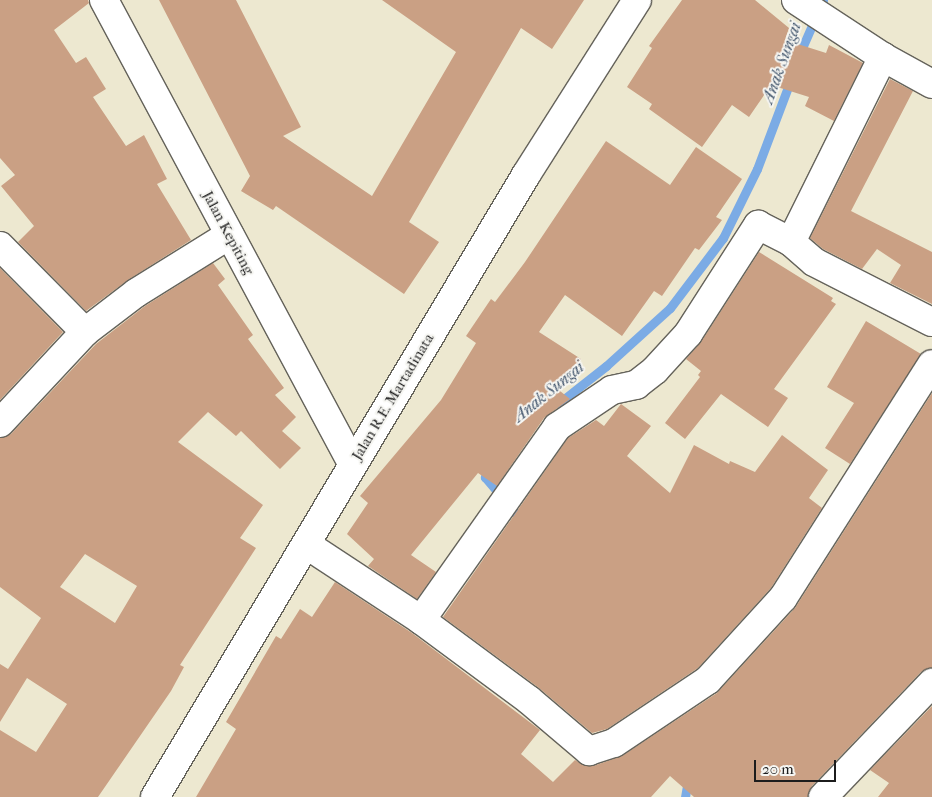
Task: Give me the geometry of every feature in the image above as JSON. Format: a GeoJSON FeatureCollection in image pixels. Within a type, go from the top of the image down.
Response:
{"type":"FeatureCollection","features":[{"type":"Feature","properties":{"kind":"main road","name":"Jalan Kepiting"},"geometry":{"type":"LineString","coordinates":[[104,0],[353,465]]}},
{"type":"Feature","properties":{"kind":"main road","name":"Jalan R.E. Martadinata"},"geometry":{"type":"LineString","coordinates":[[155,797],[526,175],[637,0]]}},
{"type":"Feature","properties":{"kind":"main road"},"geometry":{"type":"LineString","coordinates":[[812,12],[883,57],[932,84]]}},
{"type":"Feature","properties":{"kind":"main road"},"geometry":{"type":"LineString","coordinates":[[791,242],[883,57]]}},
{"type":"Feature","properties":{"kind":"main road"},"geometry":{"type":"LineString","coordinates":[[421,620],[518,485],[557,427],[612,390],[636,385],[655,370],[688,334],[758,225],[791,242],[814,262],[932,322]]}},
{"type":"Feature","properties":{"kind":"main road"},"geometry":{"type":"LineString","coordinates":[[0,423],[85,332],[136,293],[229,235]]}},
{"type":"Feature","properties":{"kind":"main road"},"geometry":{"type":"LineString","coordinates":[[0,246],[85,332]]}},
{"type":"Feature","properties":{"kind":"main road"},"geometry":{"type":"LineString","coordinates":[[307,545],[421,620],[529,700],[589,751],[614,743],[708,680],[782,598],[932,364]]}},
{"type":"Feature","properties":{"kind":"main road"},"geometry":{"type":"LineString","coordinates":[[823,797],[932,683]]}},
{"type":"Feature","properties":{"kind":"building"},"geometry":{"type":"Polygon","coordinates":[[[0,0],[88,0],[89,3],[54,30],[76,63],[86,57],[106,89],[93,97],[126,146],[144,135],[167,179],[157,184],[191,240],[128,280],[86,311],[18,242],[34,226],[1,186],[15,175],[0,158],[0,0]]]}},
{"type":"Feature","properties":{"kind":"building"},"geometry":{"type":"Polygon","coordinates":[[[159,0],[236,0],[301,127],[283,136],[372,196],[456,52],[382,0],[584,0],[552,49],[521,28],[409,222],[439,242],[404,294],[276,206],[273,210],[241,191],[250,176],[159,0]]]}},
{"type":"Feature","properties":{"kind":"building"},"geometry":{"type":"Polygon","coordinates":[[[682,0],[755,0],[789,28],[785,40],[826,53],[829,45],[863,63],[834,121],[805,106],[809,97],[771,85],[749,117],[732,105],[702,147],[649,109],[652,104],[627,87],[652,48],[649,46],[682,0]]]}},
{"type":"Feature","properties":{"kind":"building"},"geometry":{"type":"Polygon","coordinates":[[[890,79],[913,91],[851,211],[932,252],[932,304],[890,283],[901,265],[877,249],[862,269],[823,249],[810,238],[890,79]]]}},
{"type":"Feature","properties":{"kind":"building"},"geometry":{"type":"Polygon","coordinates":[[[606,141],[670,185],[696,147],[742,179],[716,217],[722,220],[699,250],[695,248],[662,296],[654,291],[622,336],[565,295],[539,332],[581,359],[560,391],[570,399],[544,418],[497,486],[478,473],[411,555],[436,572],[417,599],[368,566],[374,559],[347,534],[368,503],[360,496],[441,400],[476,343],[466,336],[491,299],[495,302],[525,262],[606,141]]]}},
{"type":"Feature","properties":{"kind":"building"},"geometry":{"type":"Polygon","coordinates":[[[759,252],[833,298],[831,301],[836,304],[774,389],[788,398],[768,427],[721,394],[685,439],[665,423],[700,377],[698,375],[701,371],[686,359],[701,342],[759,252]]]}},
{"type":"Feature","properties":{"kind":"building"},"geometry":{"type":"Polygon","coordinates":[[[213,263],[225,279],[218,285],[253,335],[248,339],[284,388],[275,395],[296,417],[282,431],[301,448],[280,469],[241,431],[236,436],[208,412],[178,442],[263,505],[240,538],[256,548],[180,665],[184,667],[171,691],[98,797],[0,797],[0,730],[36,752],[67,704],[27,678],[0,722],[0,664],[8,669],[41,618],[0,587],[0,438],[11,434],[96,344],[145,306],[213,263]],[[85,554],[60,587],[115,623],[137,586],[85,554]]]}},
{"type":"Feature","properties":{"kind":"building"},"geometry":{"type":"Polygon","coordinates":[[[0,268],[63,332],[0,400],[0,268]]]}},
{"type":"Feature","properties":{"kind":"building"},"geometry":{"type":"Polygon","coordinates":[[[866,321],[921,354],[850,464],[825,448],[854,403],[827,387],[866,321]]]}},
{"type":"Feature","properties":{"kind":"building"},"geometry":{"type":"Polygon","coordinates":[[[932,393],[932,668],[921,672],[812,786],[808,797],[694,797],[670,776],[651,797],[196,797],[236,729],[226,722],[276,636],[281,639],[300,609],[312,617],[335,582],[412,633],[540,730],[521,754],[553,782],[575,760],[585,766],[593,766],[622,756],[717,693],[795,608],[932,393]]]}},
{"type":"Feature","properties":{"kind":"building"},"geometry":{"type":"Polygon","coordinates":[[[621,404],[651,426],[627,456],[670,493],[694,445],[729,464],[730,461],[755,472],[782,435],[828,470],[809,498],[822,508],[771,588],[698,668],[607,729],[592,733],[539,688],[443,617],[568,438],[596,420],[604,426],[621,404]]]}},
{"type":"Feature","properties":{"kind":"building"},"geometry":{"type":"Polygon","coordinates":[[[932,706],[932,797],[878,797],[889,783],[870,770],[932,706]]]}},
{"type":"Feature","properties":{"kind":"waterway","name":"Anak Sungai"},"geometry":{"type":"LineString","coordinates":[[799,55],[823,0]]}},
{"type":"Feature","properties":{"kind":"waterway","name":"Anak Sungai"},"geometry":{"type":"LineString","coordinates":[[559,403],[606,366],[670,308],[723,238],[757,169],[791,79]]}},
{"type":"Feature","properties":{"kind":"waterway","name":"Anak Sungai"},"geometry":{"type":"LineString","coordinates":[[492,469],[485,477],[523,522]]}},
{"type":"Feature","properties":{"kind":"waterway","name":"Anak Sungai"},"geometry":{"type":"LineString","coordinates":[[685,797],[688,780]]}}]}
